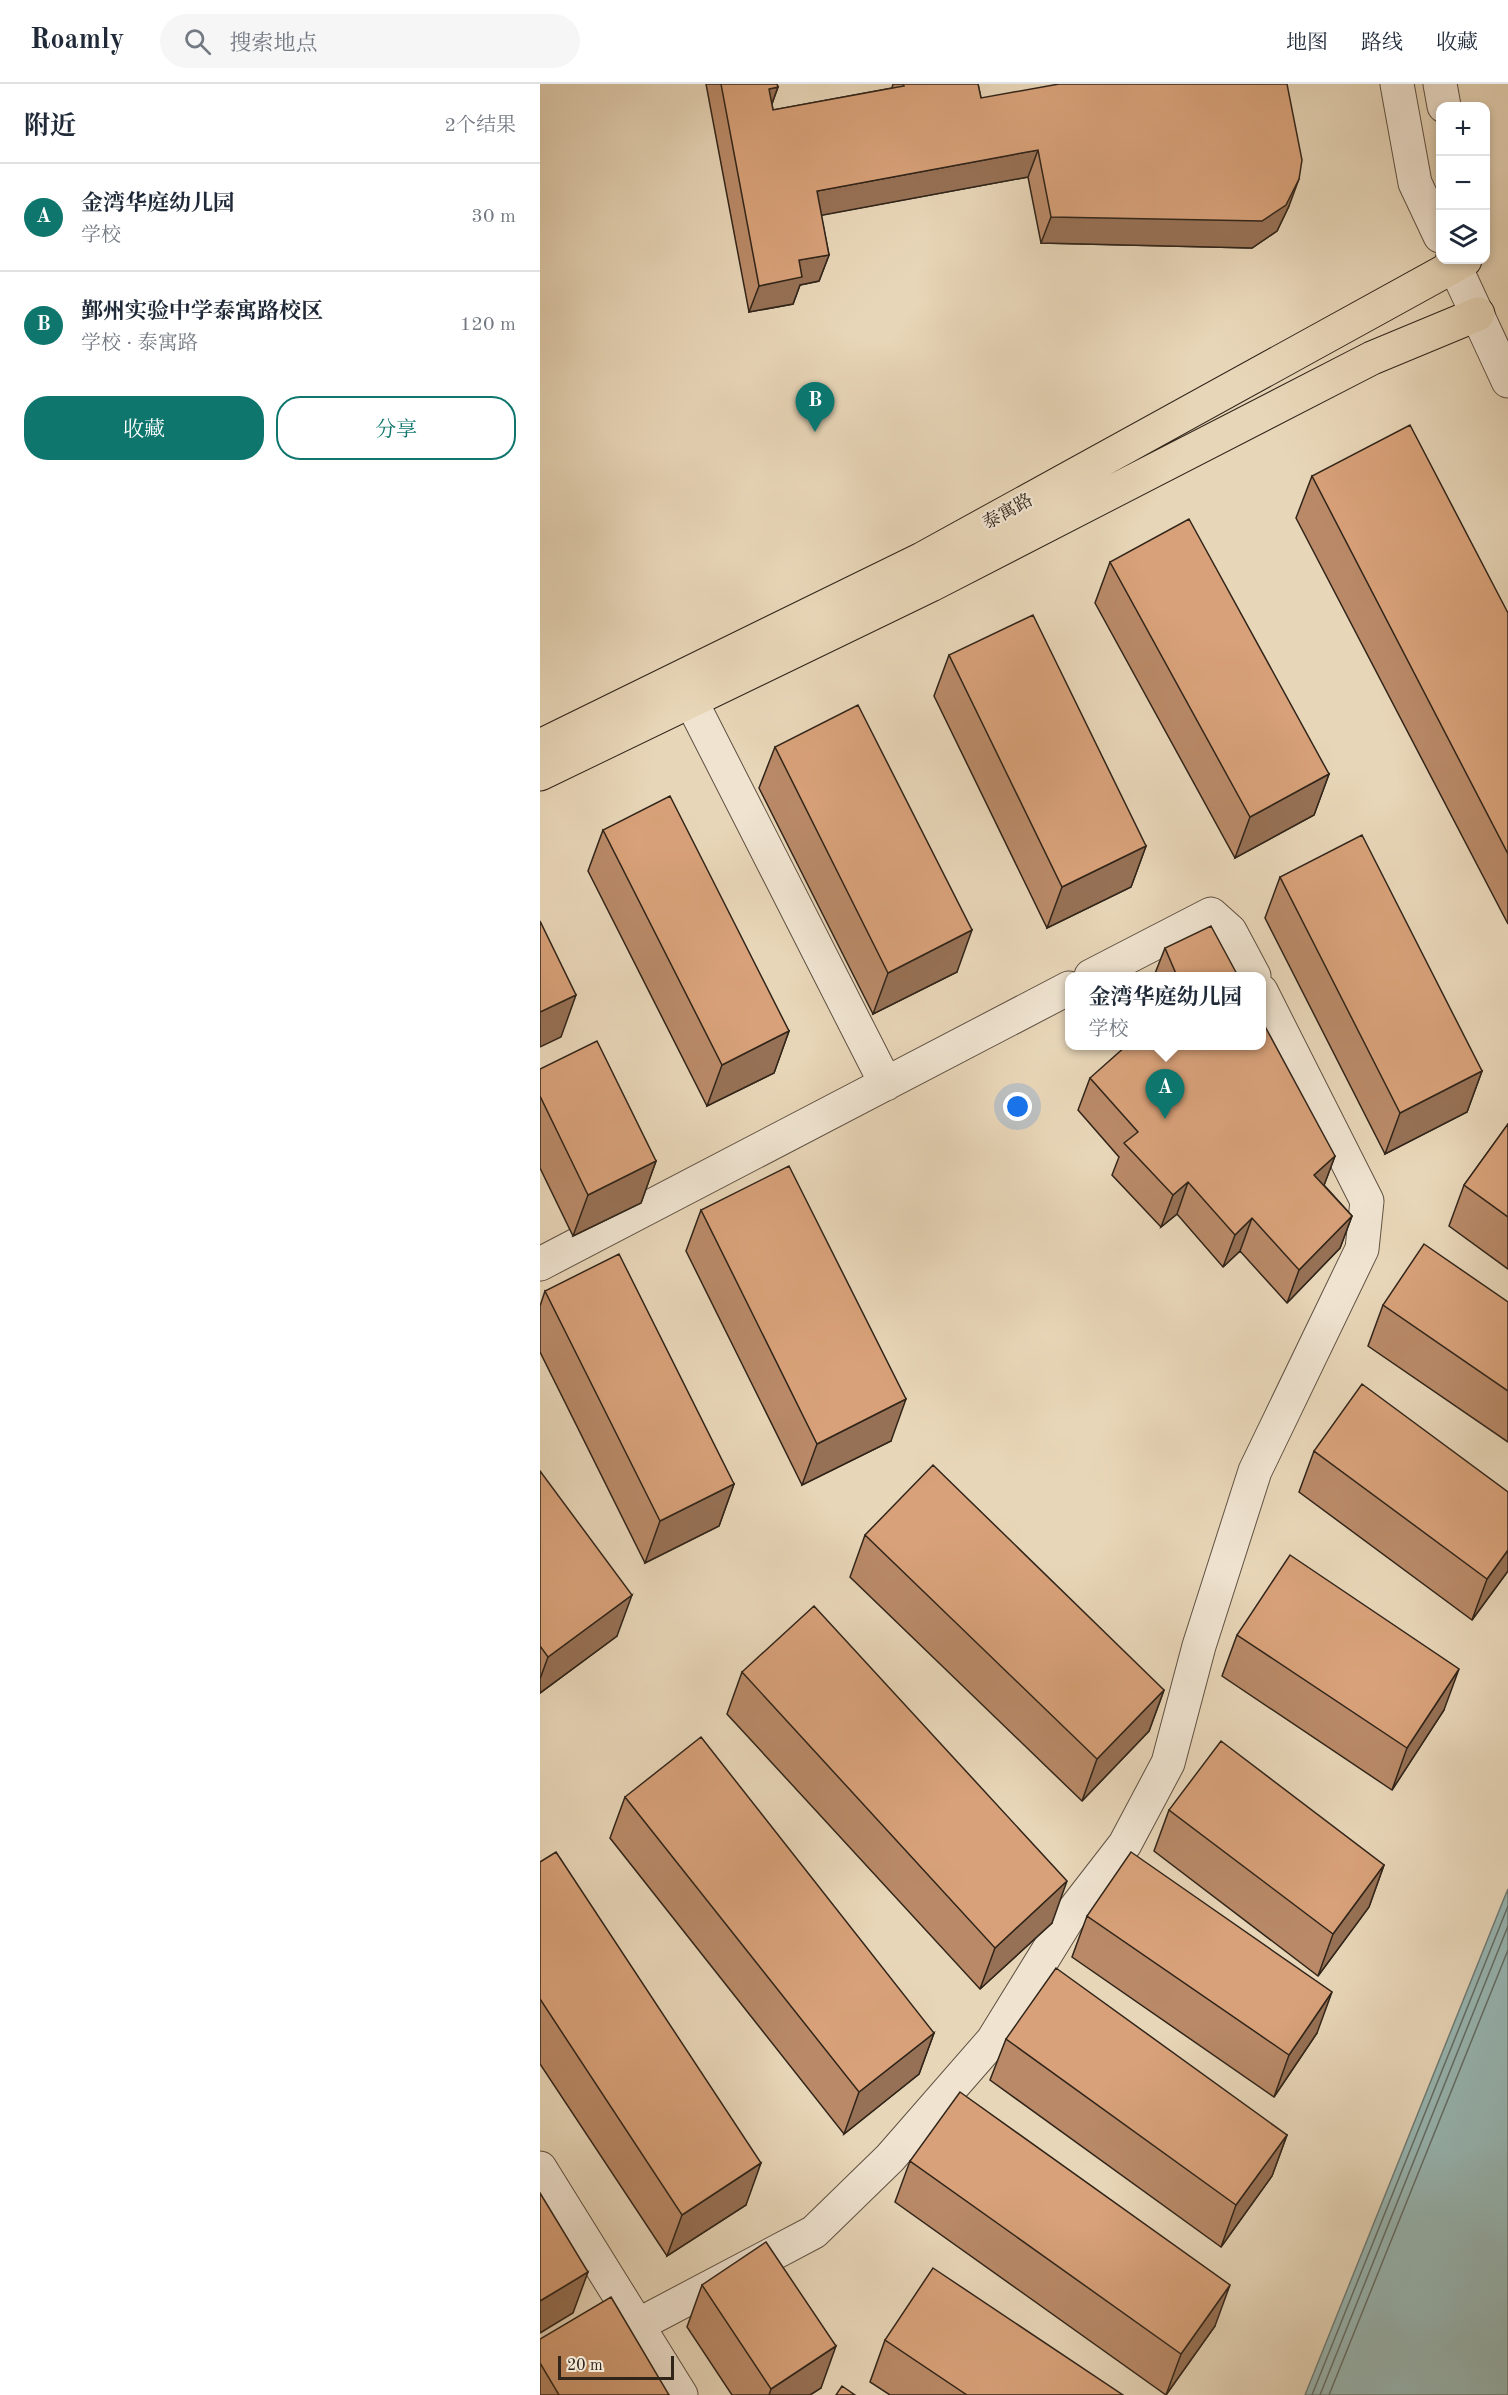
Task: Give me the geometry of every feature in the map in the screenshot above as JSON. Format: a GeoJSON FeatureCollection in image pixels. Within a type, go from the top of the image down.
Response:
{"type":"FeatureCollection","features":[{"type":"Feature","properties":{"kind":"main road","name":"泰寓路"},"geometry":{"type":"LineString","coordinates":[[540,746],[922,559],[1455,264]]}},
{"type":"Feature","properties":{"kind":"main road","name":"泰寓路"},"geometry":{"type":"LineString","coordinates":[[540,774],[932,585],[1372,358],[1478,314]]}},
{"type":"Feature","properties":{"kind":"street"},"geometry":{"type":"LineString","coordinates":[[1397,84],[1415,183],[1436,228]]}},
{"type":"Feature","properties":{"kind":"street"},"geometry":{"type":"LineString","coordinates":[[1440,84],[1443,102]]}},
{"type":"Feature","properties":{"kind":"street"},"geometry":{"type":"LineString","coordinates":[[1461,264],[1478,314],[1508,381]]}},
{"type":"Feature","properties":{"kind":"street"},"geometry":{"type":"LineString","coordinates":[[691,701],[886,1084]]}},
{"type":"Feature","properties":{"kind":"street"},"geometry":{"type":"LineString","coordinates":[[1099,972],[1211,914],[1230,931],[1252,972]]}},
{"type":"Feature","properties":{"kind":"street"},"geometry":{"type":"LineString","coordinates":[[540,1264],[1065,990]]}},
{"type":"Feature","properties":{"kind":"street"},"geometry":{"type":"LineString","coordinates":[[638,2325],[814,2232],[890,2158],[993,2040],[1070,1915],[1125,1844],[1167,1763],[1199,1646],[1255,1471],[1362,1249],[1367,1201],[1266,1001]]}},
{"type":"Feature","properties":{"kind":"street"},"geometry":{"type":"LineString","coordinates":[[540,2168],[681,2395]]}},
{"type":"Feature","properties":{"kind":"water"},"geometry":{"type":"Polygon","coordinates":[[[1508,1889],[1508,2395],[1305,2395],[1503,1901],[1508,1889]]]}},
{"type":"Feature","properties":{"kind":"building"},"geometry":{"type":"Polygon","coordinates":[[[721,84],[777,84],[778,87],[769,89],[773,110],[904,86],[903,84],[978,84],[981,98],[1059,84],[1287,84],[1302,160],[1299,179],[1286,205],[1262,221],[1051,217],[1038,150],[817,191],[829,255],[799,260],[802,277],[759,286],[721,84]]]}},
{"type":"Feature","properties":{"kind":"building"},"geometry":{"type":"Polygon","coordinates":[[[1410,425],[1508,613],[1508,854],[1312,476],[1410,425]]]}},
{"type":"Feature","properties":{"kind":"building"},"geometry":{"type":"Polygon","coordinates":[[[1189,519],[1329,774],[1250,817],[1110,562],[1189,519]]]}},
{"type":"Feature","properties":{"kind":"building"},"geometry":{"type":"Polygon","coordinates":[[[1033,615],[1146,846],[1062,887],[949,655],[1033,615]]]}},
{"type":"Feature","properties":{"kind":"building"},"geometry":{"type":"Polygon","coordinates":[[[858,705],[972,930],[888,973],[775,747],[858,705]]]}},
{"type":"Feature","properties":{"kind":"building"},"geometry":{"type":"Polygon","coordinates":[[[670,796],[789,1031],[722,1065],[603,830],[670,796]]]}},
{"type":"Feature","properties":{"kind":"building"},"geometry":{"type":"Polygon","coordinates":[[[1362,835],[1482,1071],[1400,1113],[1280,877],[1362,835]]]}},
{"type":"Feature","properties":{"kind":"building"},"geometry":{"type":"Polygon","coordinates":[[[540,921],[576,995],[540,1012],[540,921]]]}},
{"type":"Feature","properties":{"kind":"building"},"geometry":{"type":"Polygon","coordinates":[[[1211,926],[1236,972],[1175,972],[1165,948],[1211,926]]]}},
{"type":"Feature","properties":{"kind":"building"},"geometry":{"type":"Polygon","coordinates":[[[1266,1028],[1335,1156],[1314,1175],[1352,1216],[1299,1270],[1252,1218],[1235,1235],[1188,1182],[1173,1195],[1124,1143],[1138,1132],[1090,1078],[1122,1050],[1266,1050],[1266,1028]]]}},
{"type":"Feature","properties":{"kind":"building"},"geometry":{"type":"Polygon","coordinates":[[[597,1041],[656,1161],[588,1195],[540,1096],[540,1069],[597,1041]]]}},
{"type":"Feature","properties":{"kind":"building"},"geometry":{"type":"Polygon","coordinates":[[[1508,1124],[1508,1217],[1464,1185],[1508,1124]]]}},
{"type":"Feature","properties":{"kind":"building"},"geometry":{"type":"Polygon","coordinates":[[[789,1166],[906,1399],[817,1444],[701,1210],[789,1166]]]}},
{"type":"Feature","properties":{"kind":"building"},"geometry":{"type":"Polygon","coordinates":[[[1424,1244],[1508,1302],[1508,1391],[1383,1305],[1424,1244]]]}},
{"type":"Feature","properties":{"kind":"building"},"geometry":{"type":"Polygon","coordinates":[[[619,1254],[734,1484],[660,1521],[545,1291],[619,1254]]]}},
{"type":"Feature","properties":{"kind":"building"},"geometry":{"type":"Polygon","coordinates":[[[1362,1384],[1508,1492],[1508,1550],[1487,1579],[1314,1451],[1362,1384]]]}},
{"type":"Feature","properties":{"kind":"building"},"geometry":{"type":"Polygon","coordinates":[[[933,1465],[1164,1690],[1097,1759],[865,1535],[933,1465]]]}},
{"type":"Feature","properties":{"kind":"building"},"geometry":{"type":"Polygon","coordinates":[[[540,1471],[632,1595],[548,1657],[540,1646],[540,1471]]]}},
{"type":"Feature","properties":{"kind":"building"},"geometry":{"type":"Polygon","coordinates":[[[1290,1555],[1459,1669],[1407,1748],[1237,1635],[1290,1555]]]}},
{"type":"Feature","properties":{"kind":"building"},"geometry":{"type":"Polygon","coordinates":[[[814,1606],[1067,1881],[995,1948],[742,1672],[814,1606]]]}},
{"type":"Feature","properties":{"kind":"building"},"geometry":{"type":"Polygon","coordinates":[[[701,1737],[934,2033],[859,2092],[625,1797],[701,1737]]]}},
{"type":"Feature","properties":{"kind":"building"},"geometry":{"type":"Polygon","coordinates":[[[1221,1741],[1384,1865],[1333,1934],[1169,1810],[1221,1741]]]}},
{"type":"Feature","properties":{"kind":"building"},"geometry":{"type":"Polygon","coordinates":[[[556,1852],[761,2163],[682,2215],[540,1999],[540,1862],[556,1852]]]}},
{"type":"Feature","properties":{"kind":"building"},"geometry":{"type":"Polygon","coordinates":[[[1131,1852],[1332,1992],[1289,2055],[1087,1916],[1131,1852]]]}},
{"type":"Feature","properties":{"kind":"building"},"geometry":{"type":"Polygon","coordinates":[[[1056,1968],[1287,2135],[1236,2205],[1006,2039],[1056,1968]]]}},
{"type":"Feature","properties":{"kind":"building"},"geometry":{"type":"Polygon","coordinates":[[[960,2092],[1230,2285],[1181,2354],[910,2161],[960,2092]]]}},
{"type":"Feature","properties":{"kind":"building"},"geometry":{"type":"Polygon","coordinates":[[[540,2193],[588,2272],[540,2301],[540,2193]]]}},
{"type":"Feature","properties":{"kind":"building"},"geometry":{"type":"Polygon","coordinates":[[[766,2242],[836,2346],[771,2389],[702,2285],[766,2242]]]}},
{"type":"Feature","properties":{"kind":"building"},"geometry":{"type":"Polygon","coordinates":[[[933,2268],[1123,2395],[967,2395],[885,2340],[933,2268]]]}},
{"type":"Feature","properties":{"kind":"building"},"geometry":{"type":"Polygon","coordinates":[[[611,2297],[669,2395],[559,2395],[540,2363],[540,2339],[611,2297]]]}},
{"type":"Feature","properties":{"kind":"building"},"geometry":{"type":"Polygon","coordinates":[[[842,2386],[855,2395],[836,2395],[842,2386]]]}},
{"type":"Feature","properties":{"kind":"place","name":"鄞州实验中学泰寓路校区"},"geometry":{"type":"Point","coordinates":[815,432]}},
{"type":"Feature","properties":{"kind":"place","name":"金湾华庭幼儿园"},"geometry":{"type":"Point","coordinates":[1165,1119]}}]}
